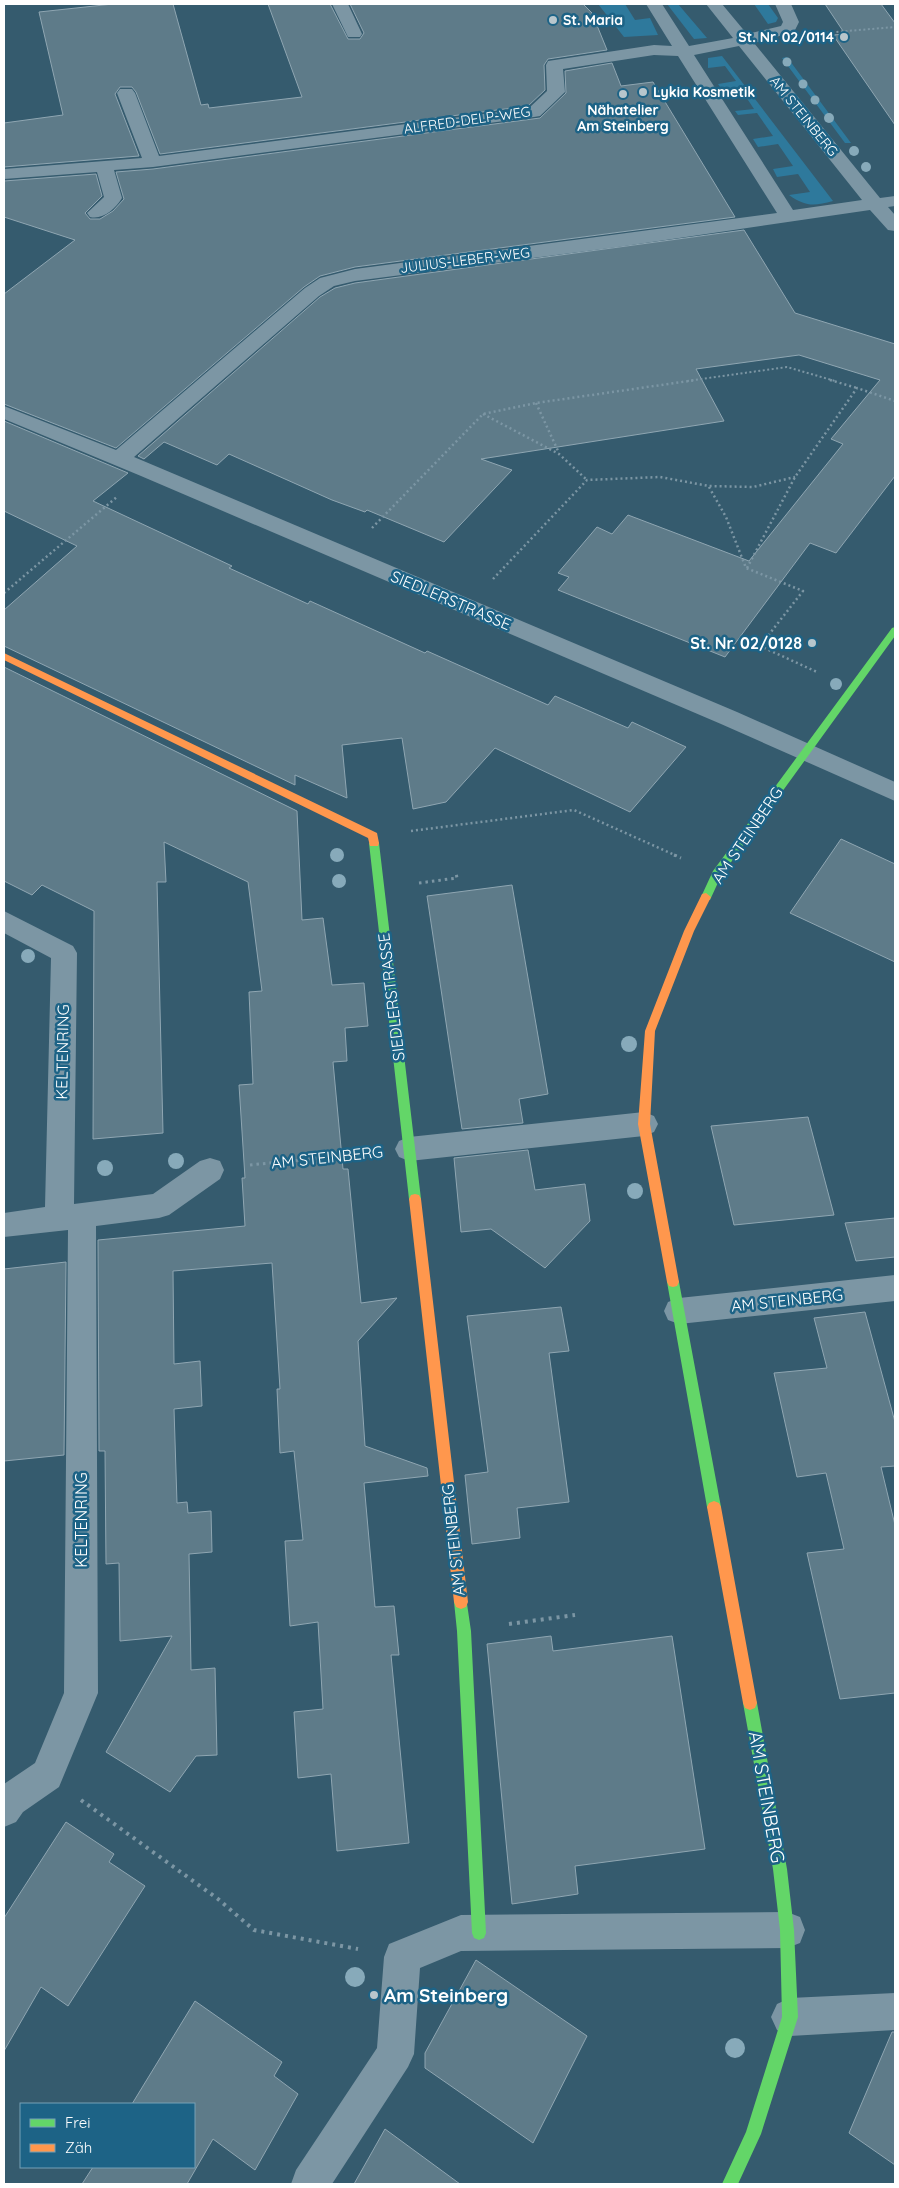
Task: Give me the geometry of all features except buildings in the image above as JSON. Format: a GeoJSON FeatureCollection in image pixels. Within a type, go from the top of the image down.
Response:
{"type":"FeatureCollection","features":[{"type":"Feature","properties":{"kind":"street"},"geometry":{"type":"LineString","coordinates":[[340,4],[354,34]]}},
{"type":"Feature","properties":{"kind":"street"},"geometry":{"type":"LineString","coordinates":[[654,4],[686,51],[788,216]]}},
{"type":"Feature","properties":{"kind":"street","name":"AM STEINBERG"},"geometry":{"type":"LineString","coordinates":[[714,4],[875,204],[895,226]]}},
{"type":"Feature","properties":{"kind":"street"},"geometry":{"type":"LineString","coordinates":[[783,4],[791,22],[788,29]]}},
{"type":"Feature","properties":{"kind":"street","name":"ALFRED-DELP-WEG"},"geometry":{"type":"LineString","coordinates":[[4,174],[153,162],[534,112],[556,92],[554,64],[654,50],[686,51],[744,42],[788,29]]}},
{"type":"Feature","properties":{"kind":"street"},"geometry":{"type":"LineString","coordinates":[[126,94],[153,162]]}},
{"type":"Feature","properties":{"kind":"street"},"geometry":{"type":"LineString","coordinates":[[96,213],[113,198],[104,166]]}},
{"type":"Feature","properties":{"kind":"street","name":"JULIUS-LEBER-WEG"},"geometry":{"type":"LineString","coordinates":[[119,460],[312,292],[327,282],[364,274],[895,201]]}},
{"type":"Feature","properties":{"kind":"street","name":"SIEDLERSTRASSE"},"geometry":{"type":"LineString","coordinates":[[4,412],[468,607],[805,751],[895,792]]}},
{"type":"Feature","properties":{"kind":"street","name":"AM STEINBERG"},"geometry":{"type":"LineString","coordinates":[[730,2184],[753,2134],[790,2017],[787,1930],[780,1869],[644,1124],[650,1031],[689,931],[717,874],[895,630]]}},
{"type":"Feature","properties":{"kind":"street"},"geometry":{"type":"LineString","coordinates":[[4,656],[373,836]]}},
{"type":"Feature","properties":{"kind":"street","name":"SIEDLERSTRASSE"},"geometry":{"type":"LineString","coordinates":[[373,836],[409,1149]]}},
{"type":"Feature","properties":{"kind":"street","name":"KELTENRING"},"geometry":{"type":"LineString","coordinates":[[4,921],[64,953],[81,1693],[46,1775]]}},
{"type":"Feature","properties":{"kind":"street"},"geometry":{"type":"LineString","coordinates":[[409,1149],[644,1124]]}},
{"type":"Feature","properties":{"kind":"street","name":"AM STEINBERG"},"geometry":{"type":"LineString","coordinates":[[409,1149],[464,1631],[480,1933]]}},
{"type":"Feature","properties":{"kind":"street"},"geometry":{"type":"LineString","coordinates":[[4,1225],[159,1206],[210,1170]]}},
{"type":"Feature","properties":{"kind":"street","name":"AM STEINBERG"},"geometry":{"type":"LineString","coordinates":[[679,1311],[895,1288]]}},
{"type":"Feature","properties":{"kind":"street"},"geometry":{"type":"LineString","coordinates":[[6,1802],[46,1775]]}},
{"type":"Feature","properties":{"kind":"street"},"geometry":{"type":"LineString","coordinates":[[310,2184],[395,2054],[402,1957],[461,1934],[787,1930]]}},
{"type":"Feature","properties":{"kind":"street"},"geometry":{"type":"LineString","coordinates":[[790,2017],[895,2011]]}},
{"type":"Feature","properties":{"kind":"path"},"geometry":{"type":"LineString","coordinates":[[788,29],[830,34],[895,26]]}},
{"type":"Feature","properties":{"kind":"path"},"geometry":{"type":"LineString","coordinates":[[345,555],[483,414],[536,403],[787,367],[895,401]]}},
{"type":"Feature","properties":{"kind":"path"},"geometry":{"type":"LineString","coordinates":[[746,568],[795,477],[857,388]]}},
{"type":"Feature","properties":{"kind":"path"},"geometry":{"type":"LineString","coordinates":[[536,403],[559,454]]}},
{"type":"Feature","properties":{"kind":"path"},"geometry":{"type":"LineString","coordinates":[[483,414],[559,454],[587,480]]}},
{"type":"Feature","properties":{"kind":"path"},"geometry":{"type":"LineString","coordinates":[[468,607],[547,520],[587,480],[660,477],[709,486],[753,486],[795,477]]}},
{"type":"Feature","properties":{"kind":"path"},"geometry":{"type":"LineString","coordinates":[[709,486],[726,517],[746,568],[803,591],[760,646],[854,688]]}},
{"type":"Feature","properties":{"kind":"path"},"geometry":{"type":"LineString","coordinates":[[4,593],[93,517]]}},
{"type":"Feature","properties":{"kind":"path"},"geometry":{"type":"LineString","coordinates":[[373,836],[574,810],[717,874]]}},
{"type":"Feature","properties":{"kind":"path","name":"AM STEINBERG"},"geometry":{"type":"LineString","coordinates":[[246,1165],[409,1149]]}},
{"type":"Feature","properties":{"kind":"path"},"geometry":{"type":"LineString","coordinates":[[515,1624],[575,1615]]}},
{"type":"Feature","properties":{"kind":"path"},"geometry":{"type":"LineString","coordinates":[[46,1775],[218,1899],[254,1930],[402,1957]]}},
{"type":"Feature","properties":{"kind":"shaded area"},"geometry":{"type":"Polygon","coordinates":[[[598,4],[625,4],[635,20],[650,18],[658,35],[624,37],[598,4]]]}},
{"type":"Feature","properties":{"kind":"shaded area"},"geometry":{"type":"Polygon","coordinates":[[[667,4],[678,4],[707,38],[694,39],[667,4]]]}},
{"type":"Feature","properties":{"kind":"shaded area"},"geometry":{"type":"Polygon","coordinates":[[[754,4],[768,4],[778,18],[776,22],[768,24],[754,4]]]}},
{"type":"Feature","properties":{"kind":"shaded area"},"geometry":{"type":"Polygon","coordinates":[[[722,56],[833,201],[810,204],[800,202],[789,195],[810,192],[798,174],[777,177],[773,169],[793,166],[778,144],[758,147],[753,139],[773,136],[757,113],[738,115],[735,111],[754,109],[740,88],[722,90],[718,84],[736,81],[725,66],[708,68],[708,58],[722,56]]]}},
{"type":"Feature","properties":{"kind":"shaded area"},"geometry":{"type":"Polygon","coordinates":[[[787,57],[851,143],[845,143],[782,58],[787,57]]]}},
{"type":"Feature","properties":{"kind":"traffic: fast"},"geometry":{"type":"LineString","coordinates":[[706,897],[717,874],[895,630]]}},
{"type":"Feature","properties":{"kind":"traffic: fast"},"geometry":{"type":"LineString","coordinates":[[374,843],[415,1199]]}},
{"type":"Feature","properties":{"kind":"traffic: fast"},"geometry":{"type":"LineString","coordinates":[[673,1282],[714,1507]]}},
{"type":"Feature","properties":{"kind":"traffic: fast"},"geometry":{"type":"LineString","coordinates":[[461,1602],[479,1933]]}},
{"type":"Feature","properties":{"kind":"traffic: fast"},"geometry":{"type":"LineString","coordinates":[[730,2184],[753,2134],[790,2017],[787,1930],[780,1869],[750,1703]]}},
{"type":"Feature","properties":{"kind":"traffic: slow"},"geometry":{"type":"LineString","coordinates":[[4,656],[373,836],[374,843]]}},
{"type":"Feature","properties":{"kind":"traffic: slow"},"geometry":{"type":"LineString","coordinates":[[673,1282],[644,1124],[650,1031],[689,931],[706,897]]}},
{"type":"Feature","properties":{"kind":"traffic: slow"},"geometry":{"type":"LineString","coordinates":[[415,1199],[461,1602]]}},
{"type":"Feature","properties":{"kind":"traffic: slow"},"geometry":{"type":"LineString","coordinates":[[714,1507],[750,1703]]}},
{"type":"Feature","properties":{"kind":"place","name":"St. Maria"},"geometry":{"type":"Point","coordinates":[553,20]}},
{"type":"Feature","properties":{"kind":"place","name":"St. Nr. 02/0114"},"geometry":{"type":"Point","coordinates":[844,37]}},
{"type":"Feature","properties":{"kind":"place","name":"Lykia Kosmetik"},"geometry":{"type":"Point","coordinates":[643,92]}},
{"type":"Feature","properties":{"kind":"place","name":"Nähatelier Am Steinberg"},"geometry":{"type":"Point","coordinates":[623,94]}},
{"type":"Feature","properties":{"kind":"place","name":"St. Nr. 02/0128"},"geometry":{"type":"Point","coordinates":[812,643]}},
{"type":"Feature","properties":{"kind":"place","name":"Am Steinberg"},"geometry":{"type":"Point","coordinates":[374,1995]}}]}
